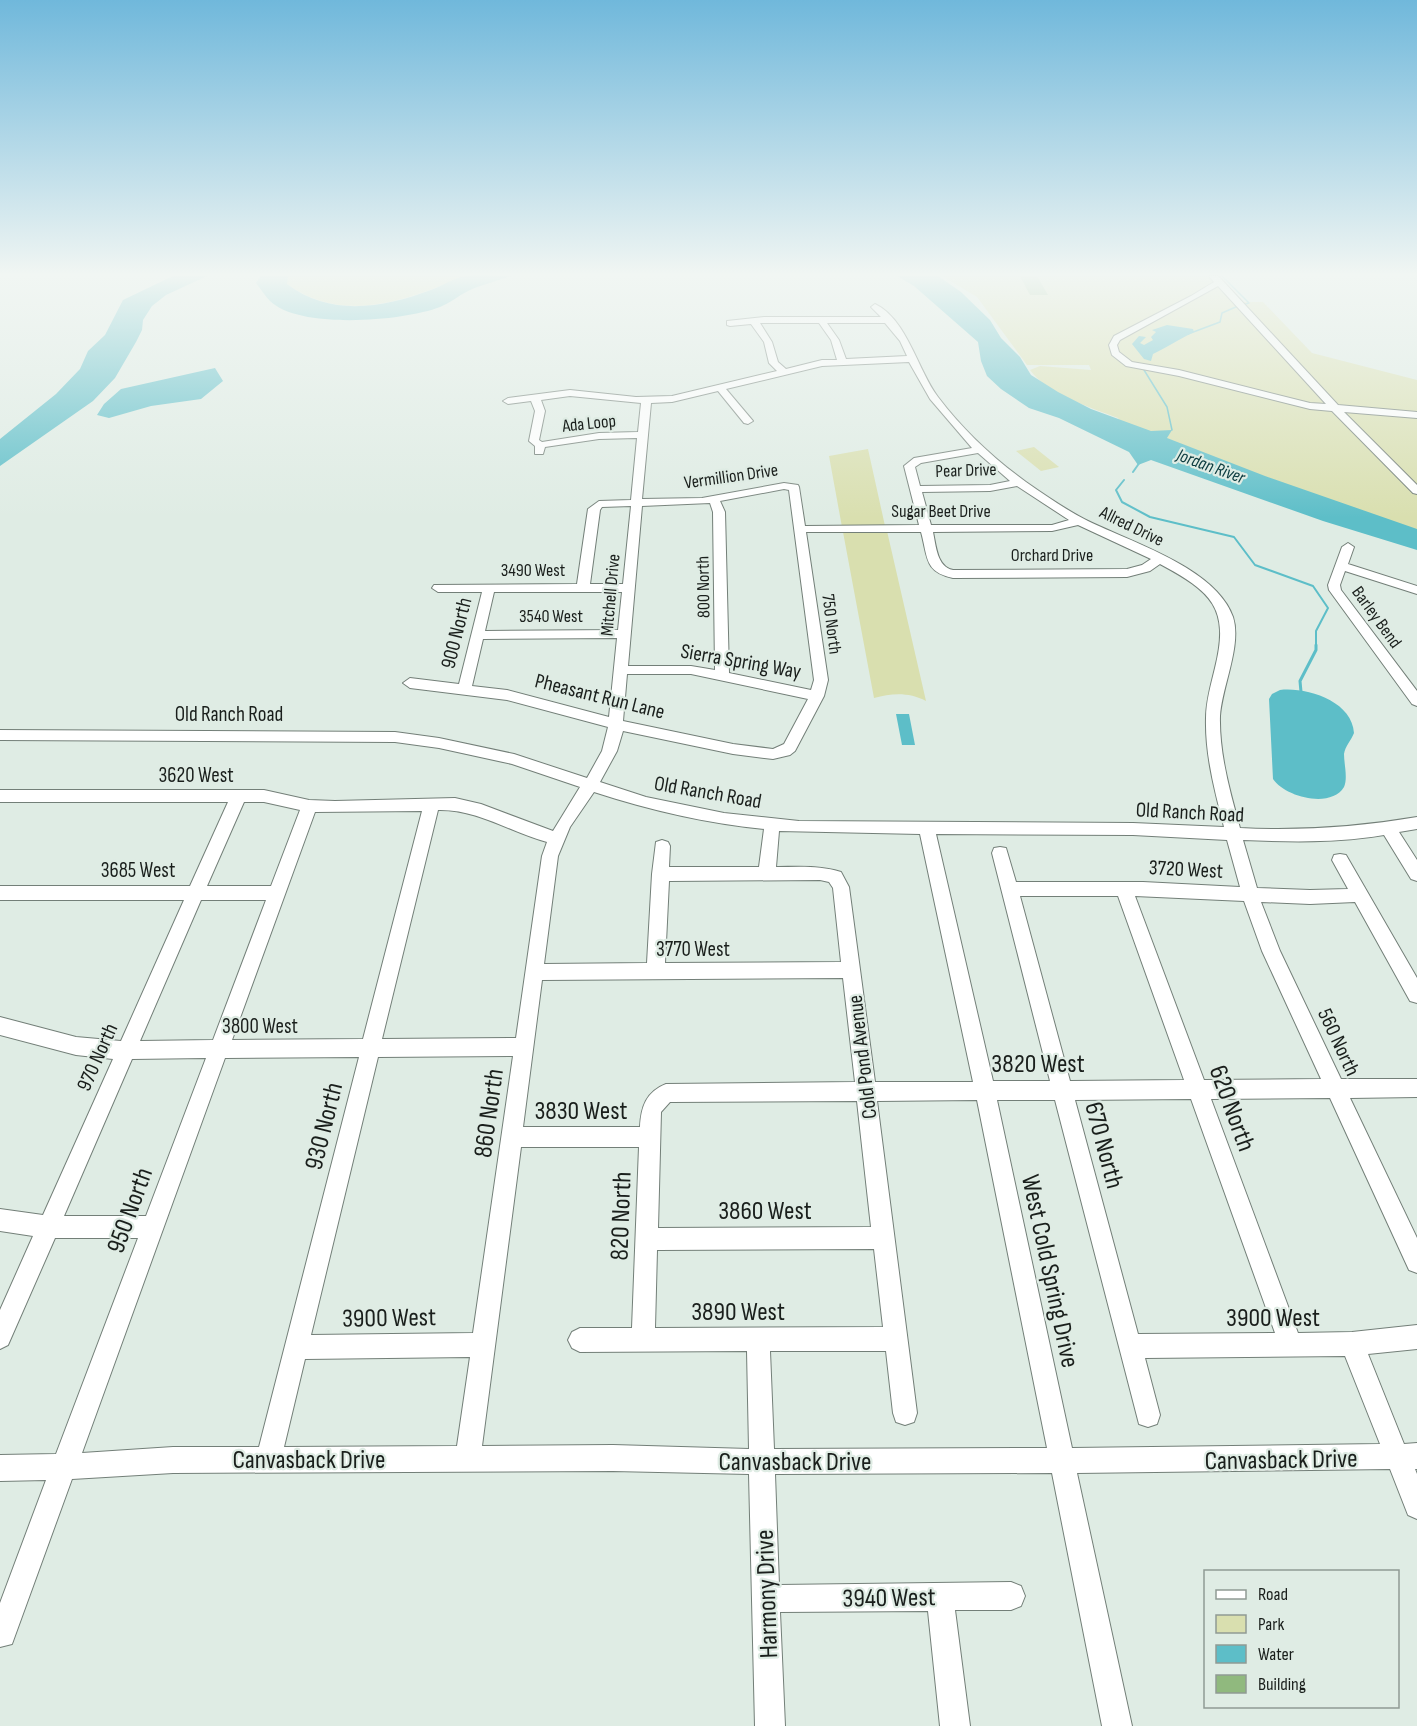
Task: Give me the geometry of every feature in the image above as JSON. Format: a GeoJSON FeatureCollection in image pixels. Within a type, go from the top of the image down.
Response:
{"type":"FeatureCollection","features":[{"type":"Feature","properties":{"kind":"street"},"geometry":{"type":"LineString","coordinates":[[772,357],[773,361],[784,372]]}},
{"type":"Feature","properties":{"kind":"street"},"geometry":{"type":"LineString","coordinates":[[1120,357],[1129,364],[1179,373],[1310,406],[1417,415]]}},
{"type":"Feature","properties":{"kind":"street"},"geometry":{"type":"LineString","coordinates":[[1288,357],[1417,491]]}},
{"type":"Feature","properties":{"kind":"street"},"geometry":{"type":"LineString","coordinates":[[508,401],[576,393],[646,401],[679,398],[842,360],[912,359]]}},
{"type":"Feature","properties":{"kind":"street","name":"Allred Drive"},"geometry":{"type":"LineString","coordinates":[[912,359],[939,406],[980,450],[1019,482],[1079,521],[1191,578],[1207,590],[1223,609],[1228,623],[1228,637],[1215,697],[1213,720],[1218,768],[1234,835]]}},
{"type":"Feature","properties":{"kind":"street"},"geometry":{"type":"LineString","coordinates":[[721,389],[748,421]]}},
{"type":"Feature","properties":{"kind":"street","name":"Ada Loop"},"geometry":{"type":"LineString","coordinates":[[535,398],[540,411],[534,441],[540,450],[599,436],[642,435]]}},
{"type":"Feature","properties":{"kind":"street","name":"Mitchell Drive"},"geometry":{"type":"LineString","coordinates":[[589,785],[611,750],[617,724],[646,401]]}},
{"type":"Feature","properties":{"kind":"street"},"geometry":{"type":"LineString","coordinates":[[925,529],[909,468],[912,463],[980,450]]}},
{"type":"Feature","properties":{"kind":"street","name":"Pear Drive"},"geometry":{"type":"LineString","coordinates":[[914,489],[990,488],[1019,482]]}},
{"type":"Feature","properties":{"kind":"street","name":"Vermillion Drive"},"geometry":{"type":"LineString","coordinates":[[583,588],[594,509],[599,504],[694,501],[784,486],[794,487]]}},
{"type":"Feature","properties":{"kind":"street","name":"750 North"},"geometry":{"type":"LineString","coordinates":[[778,753],[790,747],[817,696],[820,672],[802,529],[794,487]]}},
{"type":"Feature","properties":{"kind":"street","name":"800 North"},"geometry":{"type":"LineString","coordinates":[[714,499],[719,512],[722,676]]}},
{"type":"Feature","properties":{"kind":"street","name":"Sugar Beet Drive"},"geometry":{"type":"LineString","coordinates":[[802,529],[1052,528],[1079,521]]}},
{"type":"Feature","properties":{"kind":"street","name":"Orchard Drive"},"geometry":{"type":"LineString","coordinates":[[925,529],[936,566],[942,572],[1127,573],[1141,570],[1159,560]]}},
{"type":"Feature","properties":{"kind":"street","name":"Barley Bend"},"geometry":{"type":"LineString","coordinates":[[1348,548],[1334,585],[1335,590],[1417,701]]}},
{"type":"Feature","properties":{"kind":"street"},"geometry":{"type":"LineString","coordinates":[[1342,566],[1417,590]]}},
{"type":"Feature","properties":{"kind":"street","name":"3490 West"},"geometry":{"type":"LineString","coordinates":[[438,588],[629,588]]}},
{"type":"Feature","properties":{"kind":"street","name":"900 North"},"geometry":{"type":"LineString","coordinates":[[465,688],[489,588]]}},
{"type":"Feature","properties":{"kind":"street","name":"3540 West"},"geometry":{"type":"LineString","coordinates":[[477,635],[625,634]]}},
{"type":"Feature","properties":{"kind":"street","name":"Sierra Spring Way"},"geometry":{"type":"LineString","coordinates":[[622,670],[691,670],[817,696]]}},
{"type":"Feature","properties":{"kind":"street"},"geometry":{"type":"LineString","coordinates":[[1400,678],[1417,678]]}},
{"type":"Feature","properties":{"kind":"street","name":"Pheasant Run Lane"},"geometry":{"type":"LineString","coordinates":[[410,683],[465,688],[529,700],[617,724],[723,747],[778,753]]}},
{"type":"Feature","properties":{"kind":"street","name":"Old Ranch Road"},"geometry":{"type":"LineString","coordinates":[[0,735],[395,737],[485,752],[561,774],[645,803],[724,819],[771,825],[842,829],[1133,829],[1234,835],[1311,836],[1389,829],[1417,824]]}},
{"type":"Feature","properties":{"kind":"street","name":"860 North"},"geometry":{"type":"LineString","coordinates":[[468,1457],[549,865],[556,838],[589,785]]}},
{"type":"Feature","properties":{"kind":"street","name":"3620 West"},"geometry":{"type":"LineString","coordinates":[[0,796],[264,796],[309,806],[455,804],[475,808],[533,832],[556,838]]}},
{"type":"Feature","properties":{"kind":"street","name":"970 North"},"geometry":{"type":"LineString","coordinates":[[0,1338],[238,796]]}},
{"type":"Feature","properties":{"kind":"street","name":"930 North"},"geometry":{"type":"LineString","coordinates":[[268,1460],[431,804]]}},
{"type":"Feature","properties":{"kind":"street","name":"950 North"},"geometry":{"type":"LineString","coordinates":[[2,1634],[309,806]]}},
{"type":"Feature","properties":{"kind":"street"},"geometry":{"type":"LineString","coordinates":[[767,873],[771,825]]}},
{"type":"Feature","properties":{"kind":"street","name":"West Cold Spring Drive"},"geometry":{"type":"LineString","coordinates":[[927,829],[985,1091],[1117,1726]]}},
{"type":"Feature","properties":{"kind":"street"},"geometry":{"type":"LineString","coordinates":[[1389,829],[1417,874]]}},
{"type":"Feature","properties":{"kind":"street","name":"560 North"},"geometry":{"type":"LineString","coordinates":[[1234,835],[1250,895],[1271,951],[1417,1262]]}},
{"type":"Feature","properties":{"kind":"street"},"geometry":{"type":"LineString","coordinates":[[656,971],[662,846]]}},
{"type":"Feature","properties":{"kind":"street","name":"670 North"},"geometry":{"type":"LineString","coordinates":[[1000,853],[1148,1415]]}},
{"type":"Feature","properties":{"kind":"street"},"geometry":{"type":"LineString","coordinates":[[1340,860],[1417,995]]}},
{"type":"Feature","properties":{"kind":"street","name":"Cold Pond Avenue"},"geometry":{"type":"LineString","coordinates":[[660,874],[820,873],[827,874],[838,881],[841,887],[905,1413]]}},
{"type":"Feature","properties":{"kind":"street","name":"3720 West"},"geometry":{"type":"LineString","coordinates":[[1009,889],[1124,889],[1310,897],[1360,895]]}},
{"type":"Feature","properties":{"kind":"street","name":"620 North"},"geometry":{"type":"LineString","coordinates":[[1124,889],[1291,1345]]}},
{"type":"Feature","properties":{"kind":"street","name":"3685 West"},"geometry":{"type":"LineString","coordinates":[[0,893],[276,893]]}},
{"type":"Feature","properties":{"kind":"street","name":"3770 West"},"geometry":{"type":"LineString","coordinates":[[534,972],[851,970]]}},
{"type":"Feature","properties":{"kind":"street","name":"3800 West"},"geometry":{"type":"LineString","coordinates":[[0,1026],[76,1046],[126,1049],[524,1047]]}},
{"type":"Feature","properties":{"kind":"street","name":"3820 West"},"geometry":{"type":"LineString","coordinates":[[660,1096],[673,1093],[1417,1088]]}},
{"type":"Feature","properties":{"kind":"street","name":"820 North"},"geometry":{"type":"LineString","coordinates":[[643,1340],[651,1112],[660,1096]]}},
{"type":"Feature","properties":{"kind":"street","name":"3830 West"},"geometry":{"type":"LineString","coordinates":[[512,1137],[650,1137]]}},
{"type":"Feature","properties":{"kind":"street"},"geometry":{"type":"LineString","coordinates":[[0,1220],[49,1227],[154,1227]]}},
{"type":"Feature","properties":{"kind":"street","name":"3860 West"},"geometry":{"type":"LineString","coordinates":[[646,1239],[883,1238]]}},
{"type":"Feature","properties":{"kind":"street","name":"3900 West"},"geometry":{"type":"LineString","coordinates":[[1130,1346],[1352,1344],[1417,1337]]}},
{"type":"Feature","properties":{"kind":"street","name":"3890 West"},"geometry":{"type":"LineString","coordinates":[[580,1341],[896,1339]]}},
{"type":"Feature","properties":{"kind":"street","name":"Harmony Drive"},"geometry":{"type":"LineString","coordinates":[[758,1340],[770,1726]]}},
{"type":"Feature","properties":{"kind":"street"},"geometry":{"type":"LineString","coordinates":[[1352,1344],[1407,1457],[1417,1506]]}},
{"type":"Feature","properties":{"kind":"street","name":"3900 West"},"geometry":{"type":"LineString","coordinates":[[296,1347],[483,1345]]}},
{"type":"Feature","properties":{"kind":"street","name":"Canvasback Drive"},"geometry":{"type":"LineString","coordinates":[[0,1468],[65,1467],[173,1460],[468,1457],[762,1461],[1407,1457]]}},
{"type":"Feature","properties":{"kind":"street","name":"3940 West"},"geometry":{"type":"LineString","coordinates":[[766,1599],[1011,1596]]}},
{"type":"Feature","properties":{"kind":"street"},"geometry":{"type":"LineString","coordinates":[[940,1597],[956,1726]]}},
{"type":"Feature","properties":{"kind":"green space"},"geometry":{"type":"Polygon","coordinates":[[[1021,357],[1326,357],[1417,380],[1417,531],[1121,425],[1118,418],[1058,393],[1038,379],[1030,370],[1040,366],[1091,370],[1089,365],[1027,365],[1021,357]]]}},
{"type":"Feature","properties":{"kind":"green space"},"geometry":{"type":"Polygon","coordinates":[[[1034,447],[1059,467],[1041,471],[1016,451],[1034,447]]]}},
{"type":"Feature","properties":{"kind":"green space"},"geometry":{"type":"Polygon","coordinates":[[[868,449],[885,526],[842,527],[829,456],[868,449]]]}},
{"type":"Feature","properties":{"kind":"green space"},"geometry":{"type":"Polygon","coordinates":[[[887,531],[926,701],[900,694],[874,698],[843,532],[887,531]]]}},
{"type":"Feature","properties":{"kind":"water"},"geometry":{"type":"Polygon","coordinates":[[[86,357],[128,357],[115,378],[93,401],[0,466],[0,439],[56,394],[80,369],[86,357]]]}},
{"type":"Feature","properties":{"kind":"water","name":"Jordan River"},"geometry":{"type":"Polygon","coordinates":[[[980,357],[1020,357],[1031,375],[1091,409],[1151,431],[1172,430],[1167,438],[1265,476],[1417,529],[1417,550],[1323,521],[1151,460],[1138,465],[1129,452],[1059,418],[1029,408],[1001,389],[987,376],[980,357]]]}},
{"type":"Feature","properties":{"kind":"water"},"geometry":{"type":"Polygon","coordinates":[[[1142,357],[1152,357],[1151,361],[1142,357]]]}},
{"type":"Feature","properties":{"kind":"water"},"geometry":{"type":"Polygon","coordinates":[[[215,368],[223,381],[201,399],[151,406],[109,418],[97,415],[104,404],[121,389],[215,368]]]}},
{"type":"Feature","properties":{"kind":"water"},"geometry":{"type":"Polygon","coordinates":[[[1280,690],[1303,691],[1326,698],[1345,712],[1351,722],[1354,733],[1344,754],[1345,783],[1338,794],[1329,798],[1308,798],[1287,791],[1273,779],[1269,699],[1272,694],[1280,690]]]}},
{"type":"Feature","properties":{"kind":"water"},"geometry":{"type":"Polygon","coordinates":[[[896,714],[909,714],[915,745],[902,745],[896,714]]]}},
{"type":"Feature","properties":{"kind":"waterway"},"geometry":{"type":"LineString","coordinates":[[1144,370],[1167,407],[1172,430]]}},
{"type":"Feature","properties":{"kind":"waterway"},"geometry":{"type":"LineString","coordinates":[[1133,472],[1140,462]]}},
{"type":"Feature","properties":{"kind":"waterway"},"geometry":{"type":"LineString","coordinates":[[1124,480],[1116,490],[1122,502],[1150,517],[1234,537],[1255,565],[1313,586],[1328,608],[1316,631],[1316,650],[1300,681],[1301,692]]}}]}
